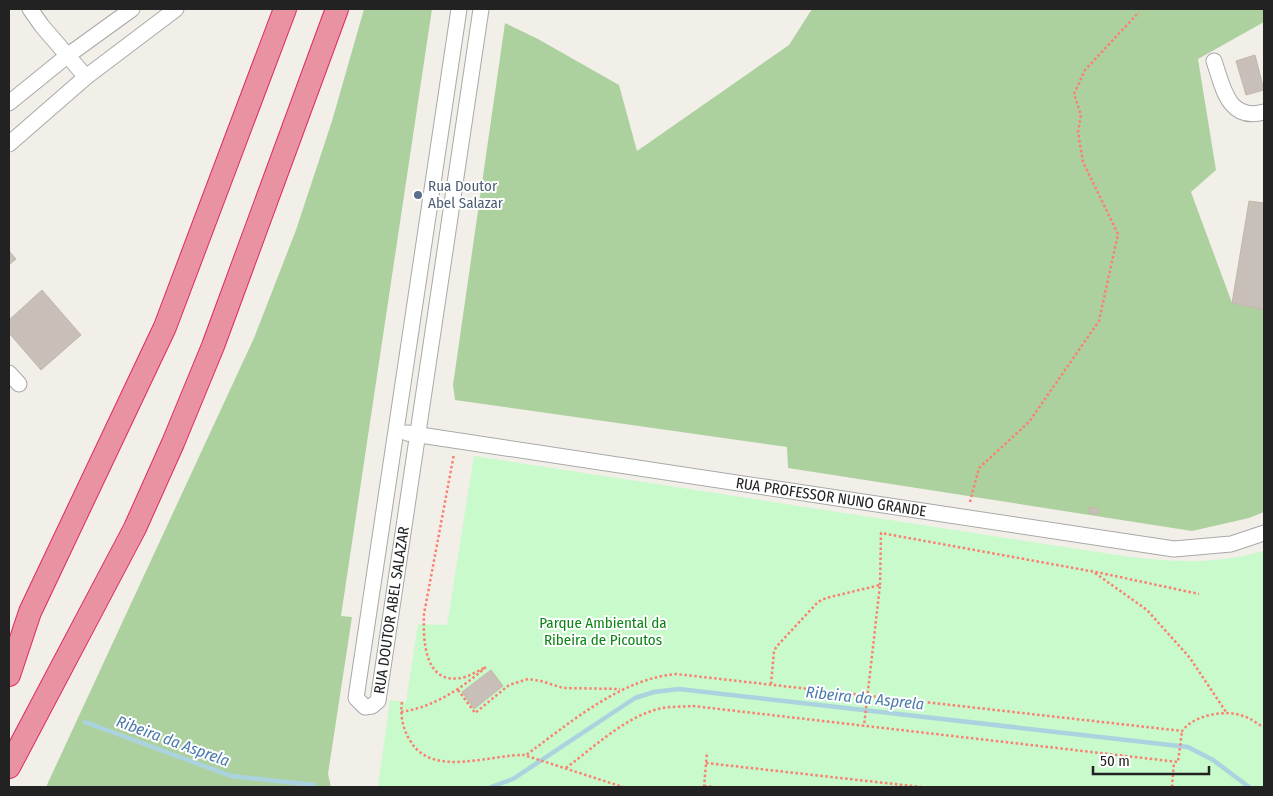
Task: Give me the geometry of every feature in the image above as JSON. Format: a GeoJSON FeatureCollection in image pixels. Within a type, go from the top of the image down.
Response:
{"type":"FeatureCollection","features":[{"type":"Feature","properties":{"kind":"highway"},"geometry":{"type":"LineString","coordinates":[[9,674],[30,612],[165,327],[285,9]]}},
{"type":"Feature","properties":{"kind":"highway"},"geometry":{"type":"LineString","coordinates":[[9,767],[135,528],[173,443],[214,346],[337,9]]}},
{"type":"Feature","properties":{"kind":"highway"},"geometry":{"type":"LineString","coordinates":[[9,634],[30,612]]}},
{"type":"Feature","properties":{"kind":"street"},"geometry":{"type":"LineString","coordinates":[[30,9],[86,77]]}},
{"type":"Feature","properties":{"kind":"street"},"geometry":{"type":"LineString","coordinates":[[9,103],[67,56],[132,9]]}},
{"type":"Feature","properties":{"kind":"street"},"geometry":{"type":"LineString","coordinates":[[9,144],[86,77],[176,9]]}},
{"type":"Feature","properties":{"kind":"street","name":"RUA DOUTOR ABEL SALAZAR"},"geometry":{"type":"LineString","coordinates":[[459,9],[356,698],[365,707],[372,706],[378,701],[481,9]]}},
{"type":"Feature","properties":{"kind":"street"},"geometry":{"type":"LineString","coordinates":[[1214,61],[1226,98],[1238,111],[1257,114],[1264,112]]}},
{"type":"Feature","properties":{"kind":"street","name":"RUA PROFESSOR NUNO GRANDE"},"geometry":{"type":"LineString","coordinates":[[396,431],[1174,549],[1231,544],[1264,533]]}},
{"type":"Feature","properties":{"kind":"path"},"geometry":{"type":"LineString","coordinates":[[966,518],[980,468],[1029,422],[1099,321],[1118,234],[1083,162],[1078,132],[1081,115],[1074,94],[1086,70],[1139,12]]}},
{"type":"Feature","properties":{"kind":"path"},"geometry":{"type":"LineString","coordinates":[[401,712],[417,710],[458,690],[486,667],[464,677],[448,678],[435,671],[428,659],[423,639],[424,614],[456,440]]}},
{"type":"Feature","properties":{"kind":"path"},"geometry":{"type":"LineString","coordinates":[[864,726],[880,585],[881,533],[1092,572],[1198,594]]}},
{"type":"Feature","properties":{"kind":"path"},"geometry":{"type":"LineString","coordinates":[[1092,572],[1147,610],[1190,658],[1226,712]]}},
{"type":"Feature","properties":{"kind":"path"},"geometry":{"type":"LineString","coordinates":[[772,684],[774,651],[818,602],[826,598],[880,585]]}},
{"type":"Feature","properties":{"kind":"path"},"geometry":{"type":"LineString","coordinates":[[526,755],[622,689],[658,676],[676,674],[1182,731]]}},
{"type":"Feature","properties":{"kind":"path"},"geometry":{"type":"LineString","coordinates":[[458,690],[475,713],[509,685],[528,679],[541,680],[563,688],[622,689]]}},
{"type":"Feature","properties":{"kind":"path"},"geometry":{"type":"LineString","coordinates":[[402,702],[401,712],[405,733],[416,751],[428,758],[452,762],[507,755],[526,755],[623,787]]}},
{"type":"Feature","properties":{"kind":"path"},"geometry":{"type":"LineString","coordinates":[[566,768],[619,728],[658,709],[693,706],[1176,762]]}},
{"type":"Feature","properties":{"kind":"path"},"geometry":{"type":"LineString","coordinates":[[1172,787],[1182,731],[1193,721],[1226,712],[1244,716],[1263,727]]}},
{"type":"Feature","properties":{"kind":"path"},"geometry":{"type":"LineString","coordinates":[[707,752],[704,787],[715,787]]}},
{"type":"Feature","properties":{"kind":"path"},"geometry":{"type":"LineString","coordinates":[[706,763],[921,787]]}},
{"type":"Feature","properties":{"kind":"green space"},"geometry":{"type":"Polygon","coordinates":[[[364,9],[432,9],[341,616],[352,617],[328,774],[331,787],[46,787],[254,338],[296,230],[332,121],[364,9]]]}},
{"type":"Feature","properties":{"kind":"green space"},"geometry":{"type":"Polygon","coordinates":[[[812,9],[1264,9],[1264,22],[1198,59],[1216,170],[1191,192],[1232,303],[1264,310],[1264,512],[1249,518],[1192,531],[788,468],[787,447],[455,400],[453,385],[505,23],[538,39],[619,85],[637,151],[789,45],[812,9]]]}},
{"type":"Feature","properties":{"kind":"green space","name":"Parque Ambiental da Ribeira de Picoutos"},"geometry":{"type":"Polygon","coordinates":[[[474,456],[1137,558],[1201,561],[1231,558],[1264,551],[1264,787],[378,787],[390,700],[406,702],[418,624],[447,625],[474,456]]]}},
{"type":"Feature","properties":{"kind":"building"},"geometry":{"type":"Polygon","coordinates":[[[1255,55],[1264,90],[1246,95],[1236,61],[1255,55]]]}},
{"type":"Feature","properties":{"kind":"building"},"geometry":{"type":"Polygon","coordinates":[[[1249,201],[1264,203],[1264,310],[1232,303],[1249,201]]]}},
{"type":"Feature","properties":{"kind":"building"},"geometry":{"type":"Polygon","coordinates":[[[9,251],[16,259],[9,265],[9,251]]]}},
{"type":"Feature","properties":{"kind":"building"},"geometry":{"type":"Polygon","coordinates":[[[42,290],[81,335],[41,370],[9,333],[9,320],[42,290]]]}},
{"type":"Feature","properties":{"kind":"building"},"geometry":{"type":"Polygon","coordinates":[[[1090,507],[1099,509],[1098,514],[1089,513],[1090,507]]]}},
{"type":"Feature","properties":{"kind":"building"},"geometry":{"type":"Polygon","coordinates":[[[491,670],[503,686],[474,709],[462,692],[491,670]]]}},
{"type":"Feature","properties":{"kind":"waterway","name":"Ribeira da Asprela"},"geometry":{"type":"LineString","coordinates":[[491,787],[513,779],[635,698],[654,692],[679,689],[1188,747],[1213,760],[1249,787]]}},
{"type":"Feature","properties":{"kind":"waterway","name":"Ribeira da Asprela"},"geometry":{"type":"LineString","coordinates":[[85,722],[231,776],[314,785]]}},
{"type":"Feature","properties":{"kind":"place","name":"Rua Doutor Abel Salazar"},"geometry":{"type":"Point","coordinates":[418,195]}}]}
